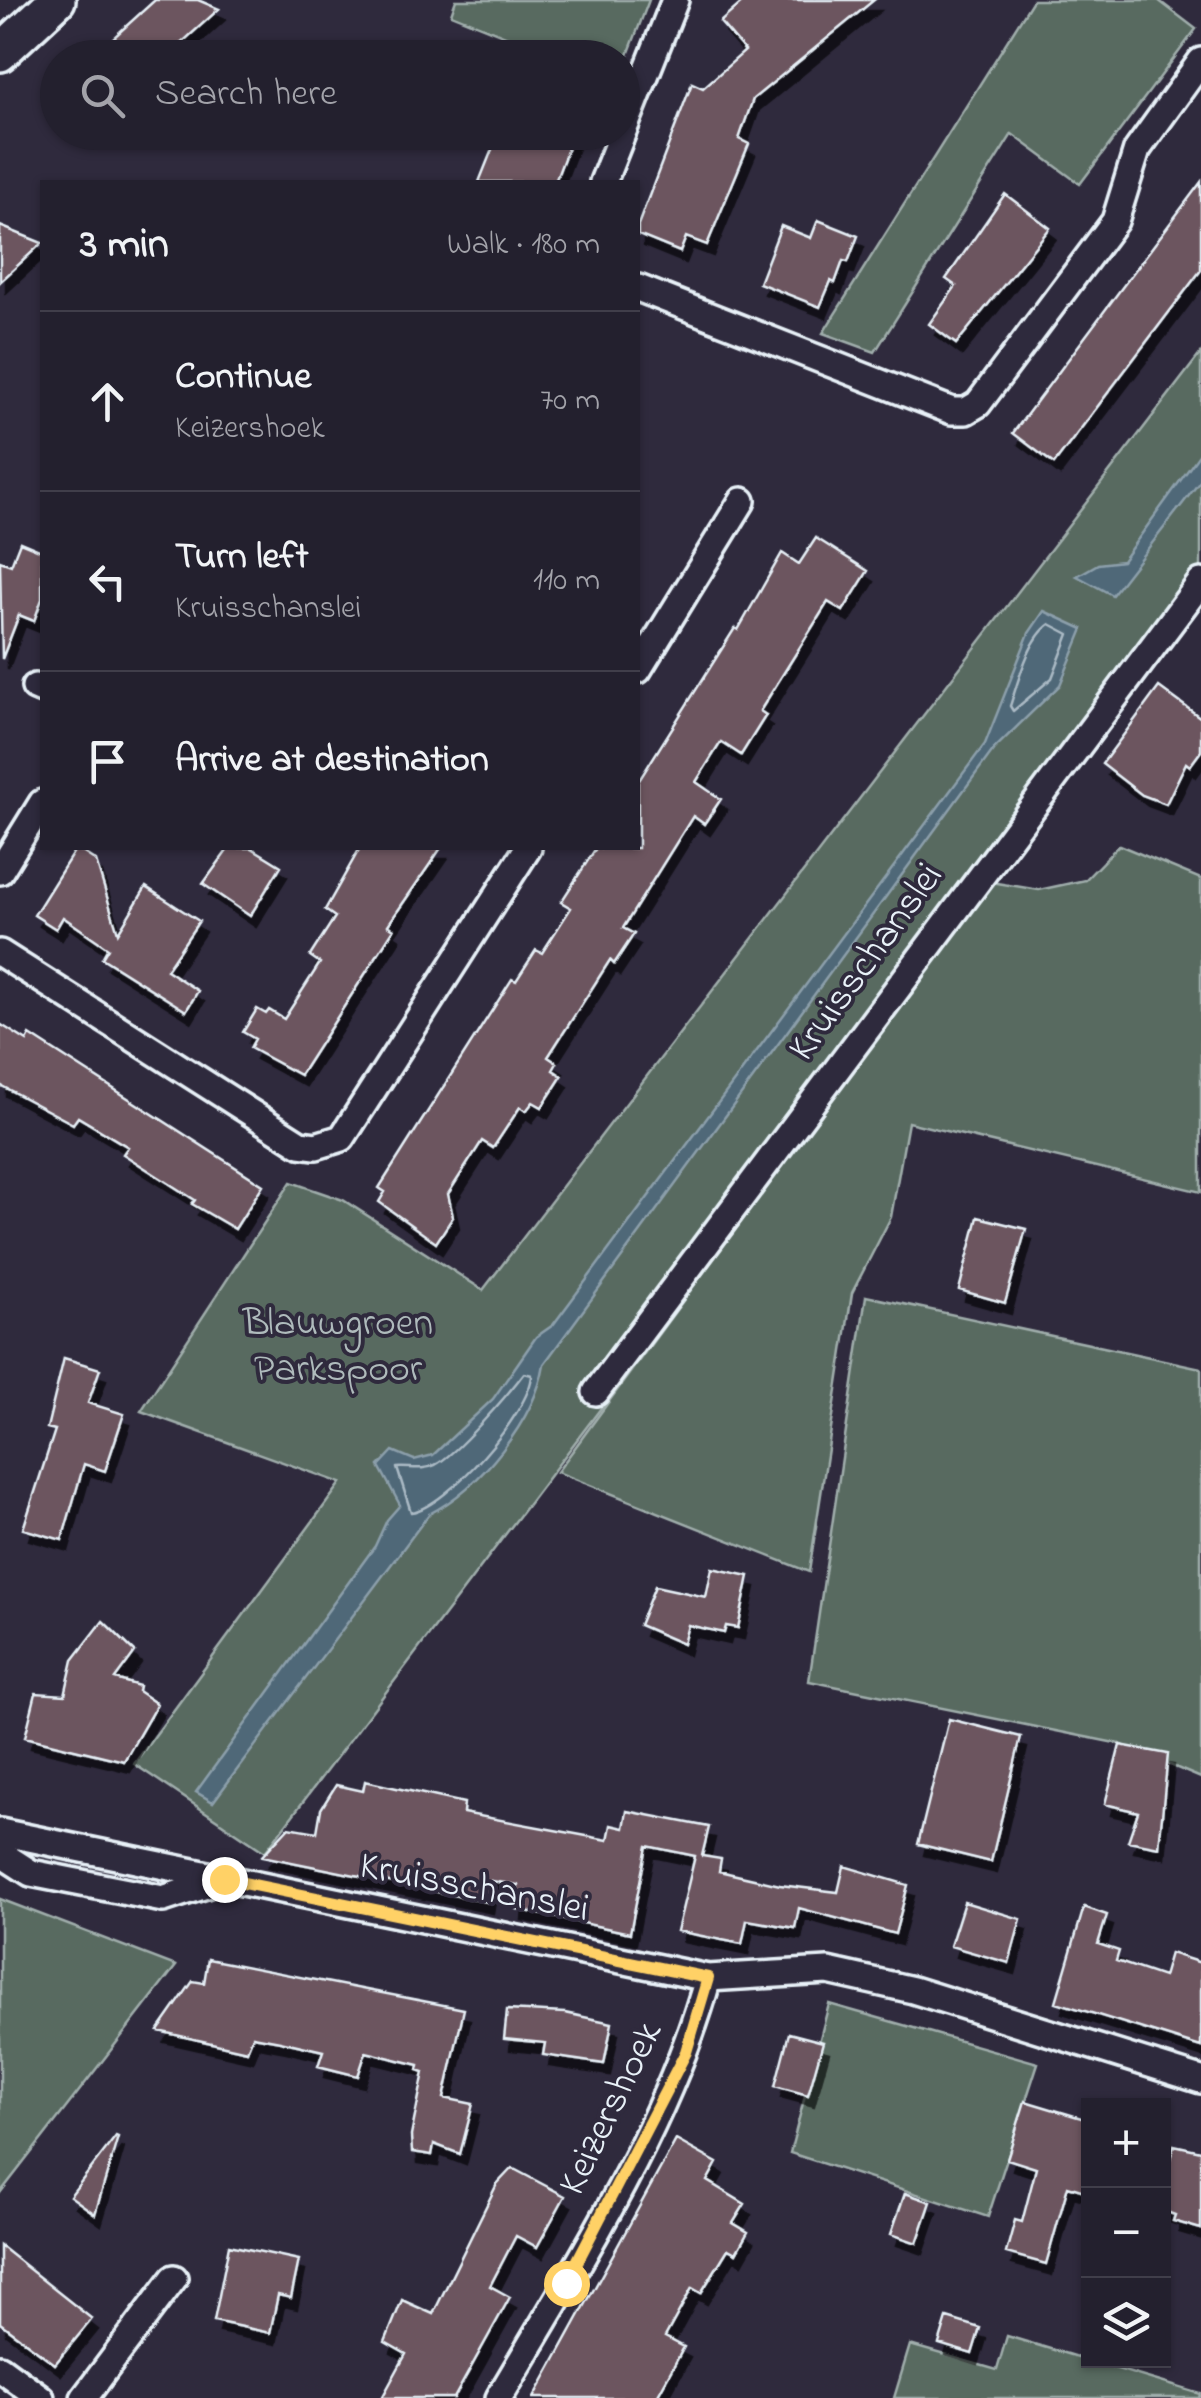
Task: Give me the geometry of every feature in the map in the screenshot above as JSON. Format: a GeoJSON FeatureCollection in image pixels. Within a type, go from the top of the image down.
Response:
{"type":"FeatureCollection","features":[{"type":"Feature","properties":{"kind":"street"},"geometry":{"type":"LineString","coordinates":[[0,53],[58,0]]}},
{"type":"Feature","properties":{"kind":"street"},"geometry":{"type":"LineString","coordinates":[[640,88],[675,0]]}},
{"type":"Feature","properties":{"kind":"street"},"geometry":{"type":"LineString","coordinates":[[640,289],[952,411],[972,409],[1115,221],[1137,150],[1201,61]]}},
{"type":"Feature","properties":{"kind":"street"},"geometry":{"type":"LineString","coordinates":[[604,180],[616,150]]}},
{"type":"Feature","properties":{"kind":"street"},"geometry":{"type":"LineString","coordinates":[[640,667],[742,501]]}},
{"type":"Feature","properties":{"kind":"street","name":"Kruisschanslei"},"geometry":{"type":"LineString","coordinates":[[596,1392],[1201,582]]}},
{"type":"Feature","properties":{"kind":"street"},"geometry":{"type":"LineString","coordinates":[[0,871],[40,806]]}},
{"type":"Feature","properties":{"kind":"street"},"geometry":{"type":"LineString","coordinates":[[0,953],[300,1144],[316,1146],[342,1138],[527,850]]}},
{"type":"Feature","properties":{"kind":"street","name":"Kruisschanslei"},"geometry":{"type":"LineString","coordinates":[[0,1832],[708,1978]]}},
{"type":"Feature","properties":{"kind":"street","name":"Kruisschanslei"},"geometry":{"type":"LineString","coordinates":[[0,1853],[31,1873],[163,1899],[224,1879]]}},
{"type":"Feature","properties":{"kind":"street"},"geometry":{"type":"LineString","coordinates":[[708,1978],[828,1972],[845,1975],[913,1990],[1201,2080]]}},
{"type":"Feature","properties":{"kind":"street","name":"Keizershoek"},"geometry":{"type":"LineString","coordinates":[[500,2398],[638,2148],[686,2052],[708,1978]]}},
{"type":"Feature","properties":{"kind":"street"},"geometry":{"type":"LineString","coordinates":[[84,2398],[174,2278]]}},
{"type":"Feature","properties":{"kind":"street"},"geometry":{"type":"LineString","coordinates":[[0,2368],[40,2398]]}},
{"type":"Feature","properties":{"kind":"green space"},"geometry":{"type":"Polygon","coordinates":[[[456,0],[649,0],[634,40],[515,40],[451,14],[456,0]]]}},
{"type":"Feature","properties":{"kind":"green space"},"geometry":{"type":"Polygon","coordinates":[[[1033,0],[1158,0],[1196,29],[1080,184],[1012,134],[875,352],[823,333],[1033,0]]]}},
{"type":"Feature","properties":{"kind":"green space","name":"Blauwgroen Parkspoor"},"geometry":{"type":"Polygon","coordinates":[[[1201,353],[1201,578],[597,1391],[604,1404],[265,1852],[134,1764],[341,1483],[141,1411],[291,1182],[343,1200],[483,1290],[1201,353]]]}},
{"type":"Feature","properties":{"kind":"green space"},"geometry":{"type":"Polygon","coordinates":[[[1119,845],[1201,879],[1201,1192],[908,1122],[891,1217],[852,1293],[809,1572],[557,1472],[991,882],[1039,890],[1085,880],[1119,845]]]}},
{"type":"Feature","properties":{"kind":"green space"},"geometry":{"type":"Polygon","coordinates":[[[866,1296],[1201,1368],[1201,1778],[1120,1744],[809,1681],[866,1296]]]}},
{"type":"Feature","properties":{"kind":"green space"},"geometry":{"type":"Polygon","coordinates":[[[0,1899],[176,1966],[0,2193],[0,1899]]]}},
{"type":"Feature","properties":{"kind":"green space"},"geometry":{"type":"Polygon","coordinates":[[[829,2004],[1038,2063],[988,2217],[790,2153],[829,2004]]]}},
{"type":"Feature","properties":{"kind":"green space"},"geometry":{"type":"Polygon","coordinates":[[[1007,2336],[1081,2358],[1081,2368],[1114,2368],[1201,2394],[1200,2398],[894,2398],[910,2345],[997,2370],[1007,2336]]]}},
{"type":"Feature","properties":{"kind":"water"},"geometry":{"type":"Polygon","coordinates":[[[1201,452],[1201,480],[1112,595],[1077,576],[1098,564],[1122,561],[1201,452]]]}},
{"type":"Feature","properties":{"kind":"water"},"geometry":{"type":"Polygon","coordinates":[[[1044,611],[1083,629],[1060,685],[994,749],[544,1364],[529,1407],[502,1450],[467,1487],[429,1514],[213,1802],[196,1792],[375,1546],[387,1520],[400,1505],[379,1466],[393,1451],[414,1460],[433,1455],[493,1399],[536,1337],[553,1325],[985,744],[1029,633],[1044,611]]]}},
{"type":"Feature","properties":{"kind":"building"},"geometry":{"type":"Polygon","coordinates":[[[155,0],[198,0],[219,9],[185,40],[111,40],[155,0]]]}},
{"type":"Feature","properties":{"kind":"building"},"geometry":{"type":"Polygon","coordinates":[[[745,0],[874,0],[753,99],[739,139],[749,144],[707,245],[686,237],[680,252],[640,236],[640,220],[692,83],[703,88],[745,51],[720,22],[745,0]]]}},
{"type":"Feature","properties":{"kind":"building"},"geometry":{"type":"Polygon","coordinates":[[[492,150],[567,150],[556,180],[480,180],[492,150]]]}},
{"type":"Feature","properties":{"kind":"building"},"geometry":{"type":"Polygon","coordinates":[[[1201,182],[1201,270],[1054,464],[1013,433],[1201,182]]]}},
{"type":"Feature","properties":{"kind":"building"},"geometry":{"type":"Polygon","coordinates":[[[1005,194],[1050,228],[956,344],[929,324],[956,286],[946,279],[1005,194]]]}},
{"type":"Feature","properties":{"kind":"building"},"geometry":{"type":"Polygon","coordinates":[[[818,220],[858,236],[848,262],[843,261],[820,307],[759,283],[781,226],[811,238],[818,220]]]}},
{"type":"Feature","properties":{"kind":"building"},"geometry":{"type":"Polygon","coordinates":[[[0,226],[40,242],[40,245],[0,282],[0,226]]]}},
{"type":"Feature","properties":{"kind":"building"},"geometry":{"type":"Polygon","coordinates":[[[816,538],[868,571],[843,611],[828,602],[760,711],[766,715],[741,755],[721,742],[696,782],[721,799],[704,824],[693,816],[623,928],[634,934],[614,964],[610,960],[548,1057],[557,1063],[553,1070],[562,1076],[542,1107],[533,1102],[526,1111],[520,1107],[493,1148],[482,1141],[448,1194],[453,1217],[436,1243],[379,1202],[385,1192],[379,1188],[512,979],[516,981],[536,950],[542,953],[571,908],[561,902],[595,850],[640,850],[640,779],[735,628],[738,630],[782,553],[799,564],[816,538]]]}},
{"type":"Feature","properties":{"kind":"building"},"geometry":{"type":"Polygon","coordinates":[[[20,542],[40,550],[40,604],[34,621],[19,615],[2,659],[0,561],[11,565],[20,542]]]}},
{"type":"Feature","properties":{"kind":"building"},"geometry":{"type":"Polygon","coordinates":[[[1159,687],[1201,718],[1201,751],[1190,766],[1186,763],[1166,804],[1142,795],[1102,764],[1159,687]]]}},
{"type":"Feature","properties":{"kind":"building"},"geometry":{"type":"Polygon","coordinates":[[[75,850],[79,850],[96,861],[118,933],[146,887],[199,921],[166,970],[198,991],[186,1011],[102,958],[108,948],[63,917],[56,929],[34,915],[75,850]]]}},
{"type":"Feature","properties":{"kind":"building"},"geometry":{"type":"Polygon","coordinates":[[[228,850],[255,850],[281,866],[250,916],[203,884],[228,850]]]}},
{"type":"Feature","properties":{"kind":"building"},"geometry":{"type":"Polygon","coordinates":[[[359,850],[440,850],[388,925],[394,929],[300,1075],[250,1048],[255,1039],[243,1032],[257,1009],[266,1014],[269,1010],[284,1019],[320,963],[310,956],[335,917],[325,910],[359,850]]]}},
{"type":"Feature","properties":{"kind":"building"},"geometry":{"type":"Polygon","coordinates":[[[0,1024],[27,1041],[30,1035],[263,1185],[235,1229],[192,1204],[195,1200],[123,1154],[128,1147],[78,1117],[73,1124],[0,1085],[0,1024]]]}},
{"type":"Feature","properties":{"kind":"building"},"geometry":{"type":"Polygon","coordinates":[[[978,1217],[1026,1229],[1005,1303],[959,1290],[978,1217]]]}},
{"type":"Feature","properties":{"kind":"building"},"geometry":{"type":"Polygon","coordinates":[[[64,1358],[100,1369],[88,1403],[124,1414],[105,1471],[84,1464],[62,1540],[23,1529],[55,1430],[47,1428],[64,1358]]]}},
{"type":"Feature","properties":{"kind":"building"},"geometry":{"type":"Polygon","coordinates":[[[712,1568],[749,1576],[738,1628],[726,1626],[724,1633],[688,1625],[683,1644],[639,1625],[655,1586],[706,1597],[712,1568]]]}},
{"type":"Feature","properties":{"kind":"building"},"geometry":{"type":"Polygon","coordinates":[[[103,1621],[135,1652],[115,1679],[139,1686],[138,1691],[157,1704],[124,1761],[25,1737],[36,1693],[65,1695],[73,1660],[103,1621]]]}},
{"type":"Feature","properties":{"kind":"building"},"geometry":{"type":"Polygon","coordinates":[[[949,1719],[1021,1737],[991,1862],[918,1844],[949,1719]]]}},
{"type":"Feature","properties":{"kind":"building"},"geometry":{"type":"Polygon","coordinates":[[[1120,1745],[1168,1754],[1159,1847],[1128,1841],[1138,1812],[1105,1804],[1120,1745]]]}},
{"type":"Feature","properties":{"kind":"building"},"geometry":{"type":"Polygon","coordinates":[[[365,1781],[464,1803],[463,1813],[608,1840],[611,1825],[624,1828],[627,1811],[709,1827],[702,1856],[721,1859],[719,1871],[780,1885],[838,1892],[844,1866],[908,1885],[895,1934],[799,1908],[795,1928],[747,1920],[742,1944],[677,1931],[695,1856],[647,1846],[630,1933],[516,1909],[518,1885],[491,1881],[487,1902],[262,1856],[289,1827],[317,1832],[321,1809],[336,1785],[363,1791],[365,1781]]]}},
{"type":"Feature","properties":{"kind":"building"},"geometry":{"type":"Polygon","coordinates":[[[964,1902],[1021,1919],[1009,1963],[950,1946],[964,1902]]]}},
{"type":"Feature","properties":{"kind":"building"},"geometry":{"type":"Polygon","coordinates":[[[1084,1907],[1107,1915],[1098,1944],[1119,1951],[1116,1961],[1163,1977],[1170,1953],[1201,1963],[1201,2047],[1056,2002],[1084,1907]]]}},
{"type":"Feature","properties":{"kind":"building"},"geometry":{"type":"Polygon","coordinates":[[[208,1959],[464,2009],[444,2098],[473,2104],[460,2154],[434,2144],[432,2155],[412,2152],[411,2136],[424,2072],[418,2070],[419,2065],[366,2052],[358,2076],[318,2066],[323,2051],[280,2041],[253,2036],[247,2051],[158,2031],[193,1981],[204,1983],[208,1959]]]}},
{"type":"Feature","properties":{"kind":"building"},"geometry":{"type":"Polygon","coordinates":[[[507,2010],[565,2013],[612,2023],[604,2064],[543,2055],[545,2043],[504,2039],[507,2010]]]}},
{"type":"Feature","properties":{"kind":"building"},"geometry":{"type":"Polygon","coordinates":[[[789,2033],[823,2042],[808,2095],[775,2086],[789,2033]]]}},
{"type":"Feature","properties":{"kind":"building"},"geometry":{"type":"Polygon","coordinates":[[[1025,2101],[1081,2118],[1081,2190],[1068,2186],[1046,2264],[1006,2253],[1015,2220],[1022,2222],[1036,2168],[1007,2159],[1025,2101]]]}},
{"type":"Feature","properties":{"kind":"building"},"geometry":{"type":"Polygon","coordinates":[[[118,2137],[95,2214],[70,2196],[118,2137]]]}},
{"type":"Feature","properties":{"kind":"building"},"geometry":{"type":"Polygon","coordinates":[[[676,2140],[717,2163],[707,2181],[745,2204],[733,2223],[748,2232],[736,2253],[728,2249],[701,2293],[692,2288],[665,2337],[684,2347],[656,2398],[534,2398],[676,2140]]]}},
{"type":"Feature","properties":{"kind":"building"},"geometry":{"type":"Polygon","coordinates":[[[1174,2145],[1201,2151],[1201,2229],[1173,2221],[1174,2145]]]}},
{"type":"Feature","properties":{"kind":"building"},"geometry":{"type":"Polygon","coordinates":[[[512,2168],[565,2196],[537,2247],[516,2236],[490,2286],[510,2297],[454,2398],[382,2398],[406,2354],[385,2342],[402,2300],[433,2314],[497,2184],[512,2168]]]}},
{"type":"Feature","properties":{"kind":"building"},"geometry":{"type":"Polygon","coordinates":[[[905,2193],[931,2202],[917,2243],[891,2234],[905,2193]]]}},
{"type":"Feature","properties":{"kind":"building"},"geometry":{"type":"Polygon","coordinates":[[[229,2245],[299,2260],[291,2298],[278,2295],[270,2333],[214,2321],[229,2245]]]}},
{"type":"Feature","properties":{"kind":"building"},"geometry":{"type":"Polygon","coordinates":[[[0,2246],[92,2319],[55,2364],[0,2323],[0,2246]]]}},
{"type":"Feature","properties":{"kind":"building"},"geometry":{"type":"Polygon","coordinates":[[[947,2318],[980,2328],[972,2354],[939,2344],[947,2318]]]}},
{"type":"Feature","properties":{"kind":"route"},"geometry":{"type":"LineString","coordinates":[[224,1879],[656,1964],[708,1978],[686,2052],[566,2283]]}}]}
